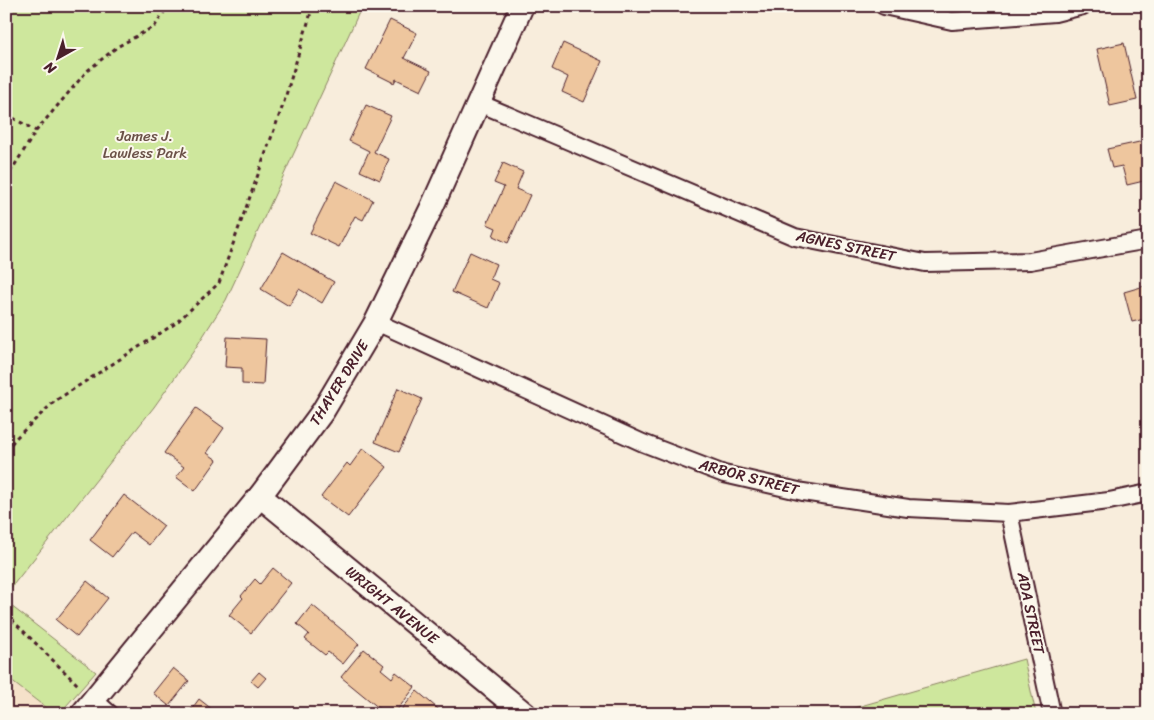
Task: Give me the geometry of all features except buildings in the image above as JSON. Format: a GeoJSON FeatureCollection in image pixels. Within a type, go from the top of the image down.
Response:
{"type":"FeatureCollection","features":[{"type":"Feature","properties":{"kind":"street","name":"THAYER DRIVE"},"geometry":{"type":"LineString","coordinates":[[92,704],[260,496],[323,411],[376,322],[431,209],[522,6]]}},
{"type":"Feature","properties":{"kind":"street"},"geometry":{"type":"LineString","coordinates":[[884,6],[952,21],[1055,13],[1083,6]]}},
{"type":"Feature","properties":{"kind":"street","name":"AGNES STREET"},"geometry":{"type":"LineString","coordinates":[[479,103],[795,237],[925,262],[1030,261],[1148,240]]}},
{"type":"Feature","properties":{"kind":"street","name":"ARBOR STREET"},"geometry":{"type":"LineString","coordinates":[[376,322],[643,443],[724,474],[803,492],[908,508],[1009,513],[1109,501],[1148,493]]}},
{"type":"Feature","properties":{"kind":"street","name":"WRIGHT AVENUE"},"geometry":{"type":"LineString","coordinates":[[260,496],[525,714]]}},
{"type":"Feature","properties":{"kind":"street","name":"ADA STREET"},"geometry":{"type":"LineString","coordinates":[[1009,513],[1052,714]]}},
{"type":"Feature","properties":{"kind":"path"},"geometry":{"type":"LineString","coordinates":[[6,179],[36,131],[86,71],[116,47],[155,26],[168,6]]}},
{"type":"Feature","properties":{"kind":"path"},"geometry":{"type":"LineString","coordinates":[[6,450],[55,401],[176,323],[219,283],[283,105],[313,6]]}},
{"type":"Feature","properties":{"kind":"path"},"geometry":{"type":"LineString","coordinates":[[6,114],[36,131]]}},
{"type":"Feature","properties":{"kind":"path"},"geometry":{"type":"LineString","coordinates":[[6,614],[92,704]]}},
{"type":"Feature","properties":{"kind":"shaded area"},"geometry":{"type":"Polygon","coordinates":[[[6,677],[54,714],[6,714],[6,677]]]}},
{"type":"Feature","properties":{"kind":"green space","name":"James J. Lawless Park"},"geometry":{"type":"Polygon","coordinates":[[[6,6],[362,6],[226,300],[193,352],[154,407],[6,594],[6,6]]]}},
{"type":"Feature","properties":{"kind":"green space"},"geometry":{"type":"Polygon","coordinates":[[[6,602],[96,672],[59,714],[54,714],[6,677],[6,602]]]}},
{"type":"Feature","properties":{"kind":"green space"},"geometry":{"type":"Polygon","coordinates":[[[1024,659],[1036,714],[833,714],[1024,659]]]}}]}
